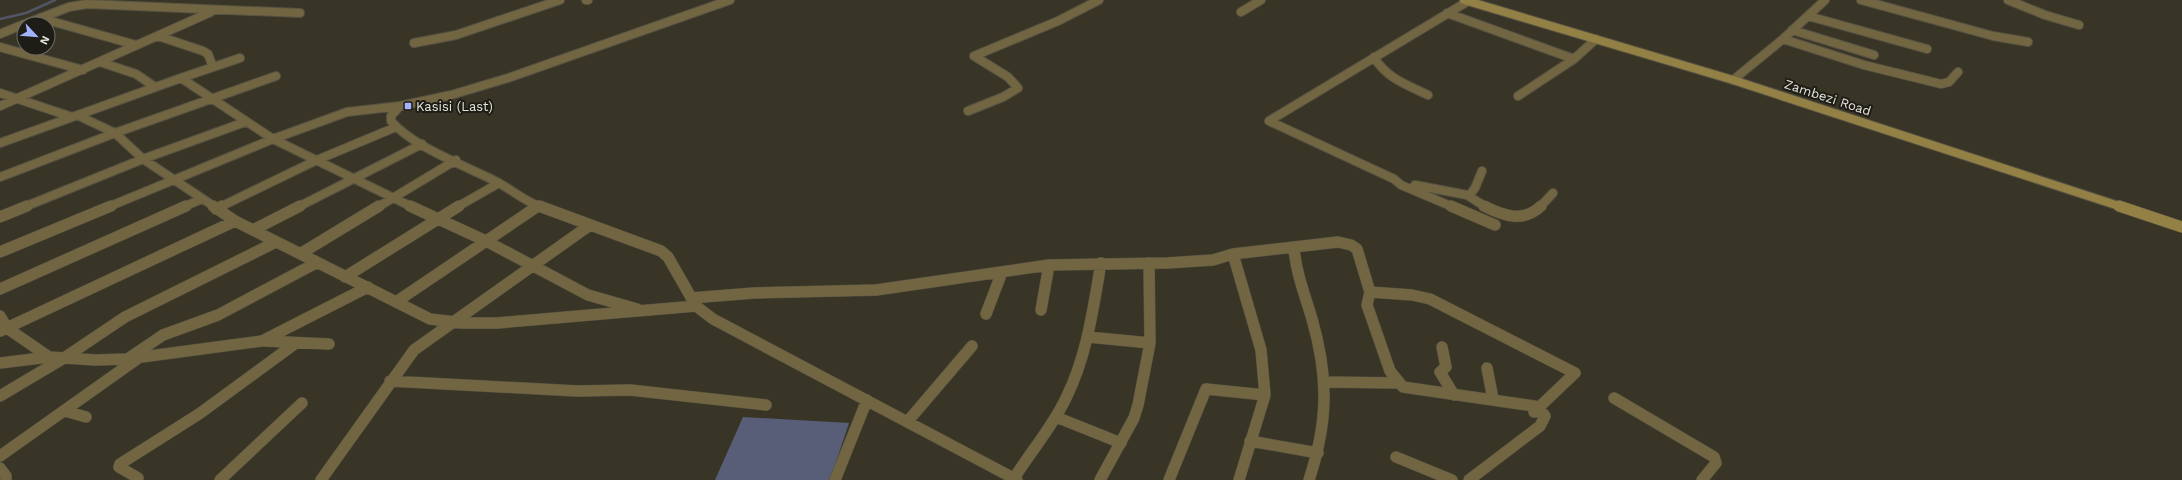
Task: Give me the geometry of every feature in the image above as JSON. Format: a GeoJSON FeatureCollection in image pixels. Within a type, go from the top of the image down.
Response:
{"type":"FeatureCollection","features":[{"type":"Feature","properties":{"kind":"main road","name":"Zambezi Road"},"geometry":{"type":"LineString","coordinates":[[1467,1],[1733,80],[2182,227]]}},
{"type":"Feature","properties":{"kind":"street"},"geometry":{"type":"LineString","coordinates":[[414,43],[456,35],[560,0]]}},
{"type":"Feature","properties":{"kind":"street"},"geometry":{"type":"LineString","coordinates":[[0,252],[273,138],[347,112],[400,106],[451,95],[508,78],[730,0]]}},
{"type":"Feature","properties":{"kind":"street"},"geometry":{"type":"LineString","coordinates":[[968,111],[1003,97],[1018,88],[1008,78],[974,56],[997,48],[1078,12],[1099,0]]}},
{"type":"Feature","properties":{"kind":"street"},"geometry":{"type":"LineString","coordinates":[[1241,12],[1261,0]]}},
{"type":"Feature","properties":{"kind":"street"},"geometry":{"type":"LineString","coordinates":[[1733,80],[1783,39],[1825,0]]}},
{"type":"Feature","properties":{"kind":"street"},"geometry":{"type":"LineString","coordinates":[[1862,0],[1993,36],[2028,42]]}},
{"type":"Feature","properties":{"kind":"street"},"geometry":{"type":"LineString","coordinates":[[2008,0],[2038,12],[2078,25]]}},
{"type":"Feature","properties":{"kind":"street"},"geometry":{"type":"LineString","coordinates":[[1467,1],[1269,121],[1394,179],[1437,192],[1469,196],[1483,206],[1505,214],[1524,217],[1542,208],[1553,193]]}},
{"type":"Feature","properties":{"kind":"street"},"geometry":{"type":"LineString","coordinates":[[46,16],[76,5],[87,4],[213,11],[257,10],[300,13]]}},
{"type":"Feature","properties":{"kind":"street"},"geometry":{"type":"LineString","coordinates":[[0,106],[19,99],[213,11]]}},
{"type":"Feature","properties":{"kind":"street"},"geometry":{"type":"LineString","coordinates":[[1447,13],[1574,59]]}},
{"type":"Feature","properties":{"kind":"street"},"geometry":{"type":"LineString","coordinates":[[1808,16],[1928,49]]}},
{"type":"Feature","properties":{"kind":"street"},"geometry":{"type":"LineString","coordinates":[[56,22],[136,45]]}},
{"type":"Feature","properties":{"kind":"street"},"geometry":{"type":"LineString","coordinates":[[0,34],[16,27]]}},
{"type":"Feature","properties":{"kind":"street"},"geometry":{"type":"LineString","coordinates":[[1792,30],[1874,55]]}},
{"type":"Feature","properties":{"kind":"street"},"geometry":{"type":"LineString","coordinates":[[158,36],[203,50],[208,54],[213,67]]}},
{"type":"Feature","properties":{"kind":"street"},"geometry":{"type":"LineString","coordinates":[[1518,96],[1574,59],[1596,39]]}},
{"type":"Feature","properties":{"kind":"street"},"geometry":{"type":"LineString","coordinates":[[1783,39],[1864,65],[1946,85],[1953,81],[1958,72]]}},
{"type":"Feature","properties":{"kind":"street"},"geometry":{"type":"LineString","coordinates":[[0,47],[83,70]]}},
{"type":"Feature","properties":{"kind":"street"},"geometry":{"type":"LineString","coordinates":[[1374,57],[1376,63],[1389,76],[1428,95]]}},
{"type":"Feature","properties":{"kind":"street"},"geometry":{"type":"LineString","coordinates":[[0,143],[240,58]]}},
{"type":"Feature","properties":{"kind":"street"},"geometry":{"type":"LineString","coordinates":[[100,62],[139,74],[155,87]]}},
{"type":"Feature","properties":{"kind":"street"},"geometry":{"type":"LineString","coordinates":[[0,178],[115,133],[276,76]]}},
{"type":"Feature","properties":{"kind":"street"},"geometry":{"type":"LineString","coordinates":[[181,78],[245,122],[273,138],[394,199],[439,218],[486,241],[599,300],[637,309]]}},
{"type":"Feature","properties":{"kind":"street"},"geometry":{"type":"LineString","coordinates":[[0,93],[76,116],[115,133],[143,160],[235,221],[430,319],[450,324],[515,321],[637,309],[754,293],[876,290],[1049,265],[1213,260],[1233,254],[1338,242],[1351,245],[1357,249],[1370,292],[1367,304],[1390,371],[1398,383],[1403,387],[1534,406],[1534,412]]}},
{"type":"Feature","properties":{"kind":"street"},"geometry":{"type":"LineString","coordinates":[[400,106],[390,118],[396,127],[422,144],[456,160],[538,206],[661,251],[668,257],[693,302],[726,326],[908,421],[1014,479],[1056,417],[1078,373],[1088,337],[1102,263]]}},
{"type":"Feature","properties":{"kind":"street"},"geometry":{"type":"LineString","coordinates":[[0,216],[245,122]]}},
{"type":"Feature","properties":{"kind":"street"},"geometry":{"type":"LineString","coordinates":[[216,209],[317,160],[396,127]]}},
{"type":"Feature","properties":{"kind":"street"},"geometry":{"type":"LineString","coordinates":[[253,230],[422,144]]}},
{"type":"Feature","properties":{"kind":"street"},"geometry":{"type":"LineString","coordinates":[[300,254],[394,199],[456,160]]}},
{"type":"Feature","properties":{"kind":"street"},"geometry":{"type":"LineString","coordinates":[[1469,196],[1475,188],[1482,171]]}},
{"type":"Feature","properties":{"kind":"street"},"geometry":{"type":"LineString","coordinates":[[1394,179],[1400,185],[1495,225]]}},
{"type":"Feature","properties":{"kind":"street"},"geometry":{"type":"LineString","coordinates":[[345,276],[499,183]]}},
{"type":"Feature","properties":{"kind":"street"},"geometry":{"type":"LineString","coordinates":[[0,289],[202,200]]}},
{"type":"Feature","properties":{"kind":"street"},"geometry":{"type":"LineString","coordinates":[[396,302],[538,206]]}},
{"type":"Feature","properties":{"kind":"street"},"geometry":{"type":"LineString","coordinates":[[4,329],[235,221]]}},
{"type":"Feature","properties":{"kind":"street"},"geometry":{"type":"LineString","coordinates":[[321,480],[361,425],[407,357],[450,324],[590,225]]}},
{"type":"Feature","properties":{"kind":"street"},"geometry":{"type":"LineString","coordinates":[[0,396],[64,358],[125,317],[276,242]]}},
{"type":"Feature","properties":{"kind":"street"},"geometry":{"type":"LineString","coordinates":[[1294,248],[1295,268],[1310,315],[1326,382],[1325,417],[1318,453],[1309,480]]}},
{"type":"Feature","properties":{"kind":"street"},"geometry":{"type":"LineString","coordinates":[[1233,254],[1261,350],[1264,369],[1264,395],[1239,480]]}},
{"type":"Feature","properties":{"kind":"street"},"geometry":{"type":"LineString","coordinates":[[0,456],[65,411],[163,335],[224,312],[316,263]]}},
{"type":"Feature","properties":{"kind":"street"},"geometry":{"type":"LineString","coordinates":[[1100,480],[1121,443],[1138,405],[1150,343],[1151,301],[1149,263]]}},
{"type":"Feature","properties":{"kind":"street"},"geometry":{"type":"LineString","coordinates":[[1041,310],[1049,265]]}},
{"type":"Feature","properties":{"kind":"street"},"geometry":{"type":"LineString","coordinates":[[986,314],[1002,272]]}},
{"type":"Feature","properties":{"kind":"street"},"geometry":{"type":"LineString","coordinates":[[262,341],[368,287]]}},
{"type":"Feature","properties":{"kind":"street"},"geometry":{"type":"LineString","coordinates":[[1370,292],[1412,295],[1430,299],[1575,372],[1534,412]]}},
{"type":"Feature","properties":{"kind":"street"},"geometry":{"type":"LineString","coordinates":[[0,316],[4,329],[48,357]]}},
{"type":"Feature","properties":{"kind":"street"},"geometry":{"type":"LineString","coordinates":[[1088,337],[1150,343]]}},
{"type":"Feature","properties":{"kind":"street"},"geometry":{"type":"LineString","coordinates":[[0,363],[48,357],[132,359],[262,341],[330,344]]}},
{"type":"Feature","properties":{"kind":"street"},"geometry":{"type":"LineString","coordinates":[[138,478],[119,467],[120,464],[204,410],[296,343]]}},
{"type":"Feature","properties":{"kind":"street"},"geometry":{"type":"LineString","coordinates":[[908,421],[972,346]]}},
{"type":"Feature","properties":{"kind":"street"},"geometry":{"type":"LineString","coordinates":[[1442,347],[1446,367],[1440,372],[1454,395]]}},
{"type":"Feature","properties":{"kind":"street"},"geometry":{"type":"LineString","coordinates":[[1487,368],[1493,399]]}},
{"type":"Feature","properties":{"kind":"street"},"geometry":{"type":"LineString","coordinates":[[390,381],[577,391],[630,390],[766,404]]}},
{"type":"Feature","properties":{"kind":"street"},"geometry":{"type":"LineString","coordinates":[[1326,382],[1398,383]]}},
{"type":"Feature","properties":{"kind":"street"},"geometry":{"type":"LineString","coordinates":[[1169,480],[1206,389],[1211,388],[1264,395]]}},
{"type":"Feature","properties":{"kind":"street"},"geometry":{"type":"LineString","coordinates":[[1614,398],[1714,457],[1716,463],[1702,480]]}},
{"type":"Feature","properties":{"kind":"street"},"geometry":{"type":"LineString","coordinates":[[835,480],[867,400]]}},
{"type":"Feature","properties":{"kind":"street"},"geometry":{"type":"LineString","coordinates":[[220,480],[302,403]]}},
{"type":"Feature","properties":{"kind":"street"},"geometry":{"type":"LineString","coordinates":[[65,411],[86,417]]}},
{"type":"Feature","properties":{"kind":"street"},"geometry":{"type":"LineString","coordinates":[[1469,480],[1544,422],[1544,416],[1541,411],[1534,412]]}},
{"type":"Feature","properties":{"kind":"street"},"geometry":{"type":"LineString","coordinates":[[1056,417],[1121,443]]}},
{"type":"Feature","properties":{"kind":"street"},"geometry":{"type":"LineString","coordinates":[[1250,441],[1318,453]]}},
{"type":"Feature","properties":{"kind":"street"},"geometry":{"type":"LineString","coordinates":[[1396,457],[1452,480]]}},
{"type":"Feature","properties":{"kind":"street"},"geometry":{"type":"LineString","coordinates":[[0,468],[6,476],[6,480]]}},
{"type":"Feature","properties":{"kind":"shaded area"},"geometry":{"type":"Polygon","coordinates":[[[743,417],[849,423],[830,480],[715,480],[743,417]]]}},
{"type":"Feature","properties":{"kind":"waterway"},"geometry":{"type":"LineString","coordinates":[[0,19],[26,13],[55,0]]}},
{"type":"Feature","properties":{"kind":"place","name":"Kasisi (Last)"},"geometry":{"type":"Point","coordinates":[408,106]}}]}
